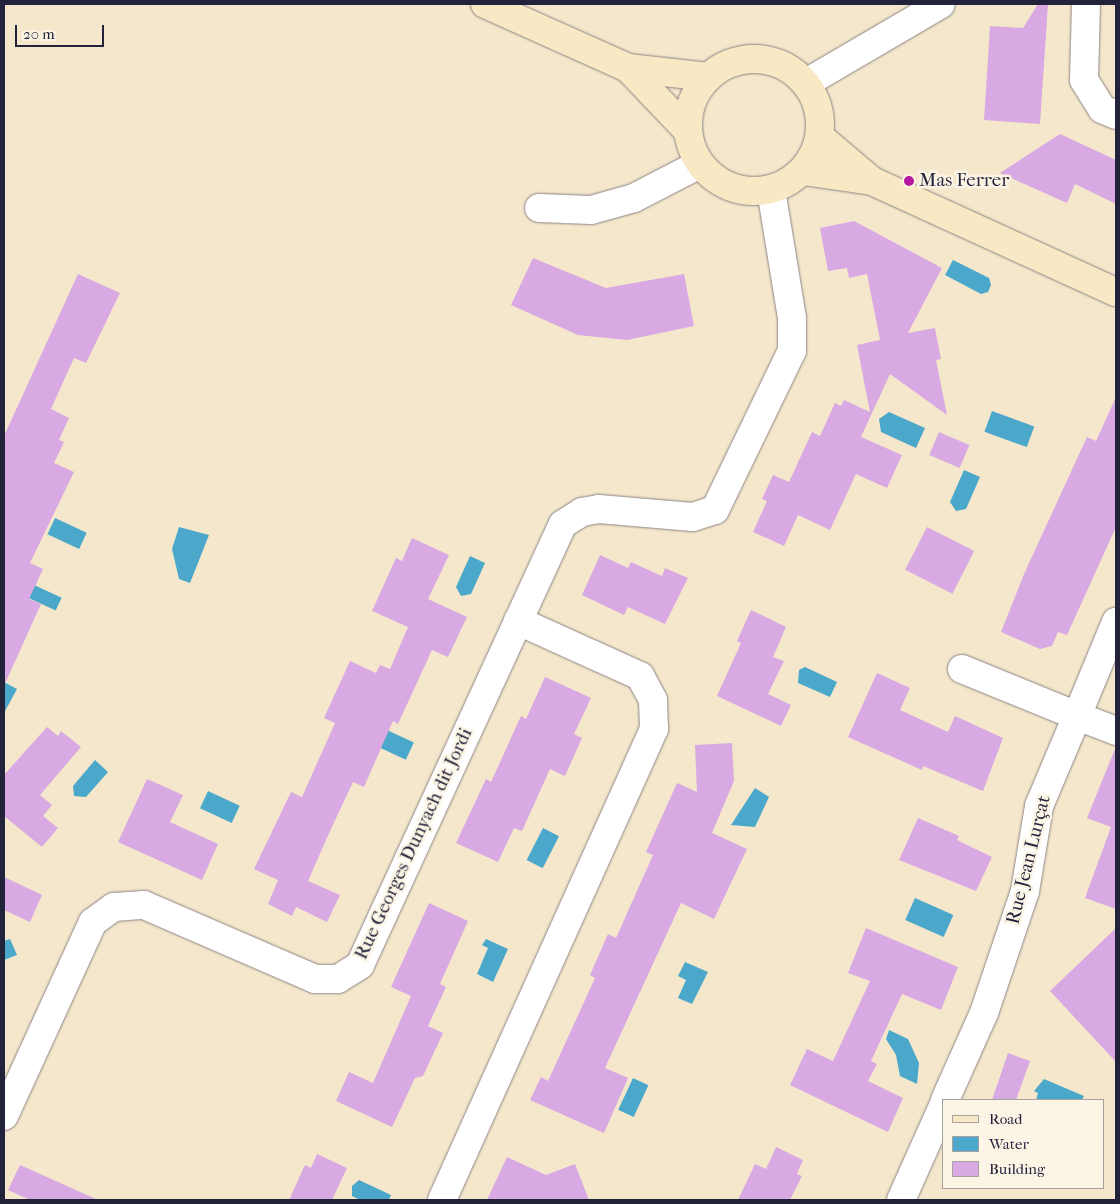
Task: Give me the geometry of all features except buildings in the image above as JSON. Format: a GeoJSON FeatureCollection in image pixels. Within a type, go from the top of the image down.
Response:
{"type":"FeatureCollection","features":[{"type":"Feature","properties":{"kind":"street"},"geometry":{"type":"LineString","coordinates":[[485,4],[628,68],[708,77]]}},
{"type":"Feature","properties":{"kind":"street"},"geometry":{"type":"LineString","coordinates":[[806,83],[941,4]]}},
{"type":"Feature","properties":{"kind":"street"},"geometry":{"type":"LineString","coordinates":[[1086,4],[1084,80],[1102,109],[1116,115]]}},
{"type":"Feature","properties":{"kind":"street"},"geometry":{"type":"LineString","coordinates":[[628,68],[687,130],[700,164],[714,179],[731,188],[751,192],[771,190],[788,182],[803,170],[820,137],[816,100],[806,83],[783,66],[769,60],[747,58],[726,64],[708,77],[692,102],[687,130]]}},
{"type":"Feature","properties":{"kind":"street"},"geometry":{"type":"LineString","coordinates":[[820,137],[872,181]]}},
{"type":"Feature","properties":{"kind":"street"},"geometry":{"type":"LineString","coordinates":[[539,208],[591,210],[634,198],[700,164]]}},
{"type":"Feature","properties":{"kind":"street"},"geometry":{"type":"LineString","coordinates":[[803,170],[872,181],[1116,292]]}},
{"type":"Feature","properties":{"kind":"street","name":"Rue Georges Dunyach dit Jordi"},"geometry":{"type":"LineString","coordinates":[[4,1116],[93,922],[114,907],[144,905],[314,978],[338,979],[360,965],[563,524],[582,512],[599,509],[693,517],[716,510],[792,351],[792,318],[771,190]]}},
{"type":"Feature","properties":{"kind":"street"},"geometry":{"type":"LineString","coordinates":[[442,1200],[654,729],[653,700],[640,676],[518,621]]}},
{"type":"Feature","properties":{"kind":"street","name":"Rue Jean Lurçat"},"geometry":{"type":"LineString","coordinates":[[946,1099],[984,1013],[1025,891],[1039,806],[1116,622]]}},
{"type":"Feature","properties":{"kind":"street"},"geometry":{"type":"LineString","coordinates":[[962,668],[1116,731]]}},
{"type":"Feature","properties":{"kind":"street"},"geometry":{"type":"LineString","coordinates":[[901,1200],[942,1108]]}},
{"type":"Feature","properties":{"kind":"water"},"geometry":{"type":"Polygon","coordinates":[[[953,260],[989,278],[991,285],[988,292],[981,294],[945,275],[953,260]]]}},
{"type":"Feature","properties":{"kind":"water"},"geometry":{"type":"Polygon","coordinates":[[[992,411],[1034,426],[1027,447],[984,432],[992,411]]]}},
{"type":"Feature","properties":{"kind":"water"},"geometry":{"type":"Polygon","coordinates":[[[889,412],[925,428],[916,448],[881,432],[879,419],[889,412]]]}},
{"type":"Feature","properties":{"kind":"water"},"geometry":{"type":"Polygon","coordinates":[[[964,470],[980,477],[966,509],[956,511],[950,502],[964,470]]]}},
{"type":"Feature","properties":{"kind":"water"},"geometry":{"type":"Polygon","coordinates":[[[55,518],[87,533],[79,549],[47,534],[55,518]]]}},
{"type":"Feature","properties":{"kind":"water"},"geometry":{"type":"Polygon","coordinates":[[[179,527],[209,535],[190,583],[179,579],[172,549],[179,527]]]}},
{"type":"Feature","properties":{"kind":"water"},"geometry":{"type":"Polygon","coordinates":[[[470,556],[485,563],[471,594],[461,596],[456,587],[470,556]]]}},
{"type":"Feature","properties":{"kind":"water"},"geometry":{"type":"Polygon","coordinates":[[[19,578],[62,598],[56,611],[13,591],[19,578]]]}},
{"type":"Feature","properties":{"kind":"water"},"geometry":{"type":"Polygon","coordinates":[[[805,667],[837,682],[830,697],[798,683],[799,670],[805,667]]]}},
{"type":"Feature","properties":{"kind":"water"},"geometry":{"type":"Polygon","coordinates":[[[4,682],[17,689],[4,713],[4,682]]]}},
{"type":"Feature","properties":{"kind":"water"},"geometry":{"type":"Polygon","coordinates":[[[374,724],[414,743],[406,760],[366,741],[374,724]]]}},
{"type":"Feature","properties":{"kind":"water"},"geometry":{"type":"Polygon","coordinates":[[[95,760],[108,772],[86,797],[74,796],[73,786],[95,760]]]}},
{"type":"Feature","properties":{"kind":"water"},"geometry":{"type":"Polygon","coordinates":[[[755,788],[769,797],[755,827],[731,825],[755,788]]]}},
{"type":"Feature","properties":{"kind":"water"},"geometry":{"type":"Polygon","coordinates":[[[208,791],[240,806],[232,823],[200,808],[208,791]]]}},
{"type":"Feature","properties":{"kind":"water"},"geometry":{"type":"Polygon","coordinates":[[[543,828],[559,836],[543,868],[527,860],[543,828]]]}},
{"type":"Feature","properties":{"kind":"water"},"geometry":{"type":"Polygon","coordinates":[[[915,898],[953,915],[944,937],[905,920],[915,898]]]}},
{"type":"Feature","properties":{"kind":"water"},"geometry":{"type":"Polygon","coordinates":[[[10,939],[17,955],[4,960],[4,941],[10,939]]]}},
{"type":"Feature","properties":{"kind":"water"},"geometry":{"type":"Polygon","coordinates":[[[486,939],[508,949],[493,982],[477,974],[488,948],[482,945],[486,939]]]}},
{"type":"Feature","properties":{"kind":"water"},"geometry":{"type":"Polygon","coordinates":[[[685,962],[708,972],[692,1004],[678,998],[686,980],[678,976],[685,962]]]}},
{"type":"Feature","properties":{"kind":"water"},"geometry":{"type":"Polygon","coordinates":[[[889,1030],[908,1039],[919,1063],[917,1084],[900,1076],[896,1055],[886,1039],[889,1030]]]}},
{"type":"Feature","properties":{"kind":"water"},"geometry":{"type":"Polygon","coordinates":[[[633,1078],[648,1085],[634,1117],[618,1110],[633,1078]]]}},
{"type":"Feature","properties":{"kind":"water"},"geometry":{"type":"Polygon","coordinates":[[[1044,1079],[1084,1096],[1082,1099],[1036,1099],[1038,1093],[1034,1091],[1044,1079]]]}},
{"type":"Feature","properties":{"kind":"water"},"geometry":{"type":"Polygon","coordinates":[[[359,1180],[391,1195],[389,1200],[360,1200],[352,1196],[352,1186],[359,1180]]]}},
{"type":"Feature","properties":{"kind":"place","name":"Mas Ferrer"},"geometry":{"type":"Point","coordinates":[909,181]}}]}
